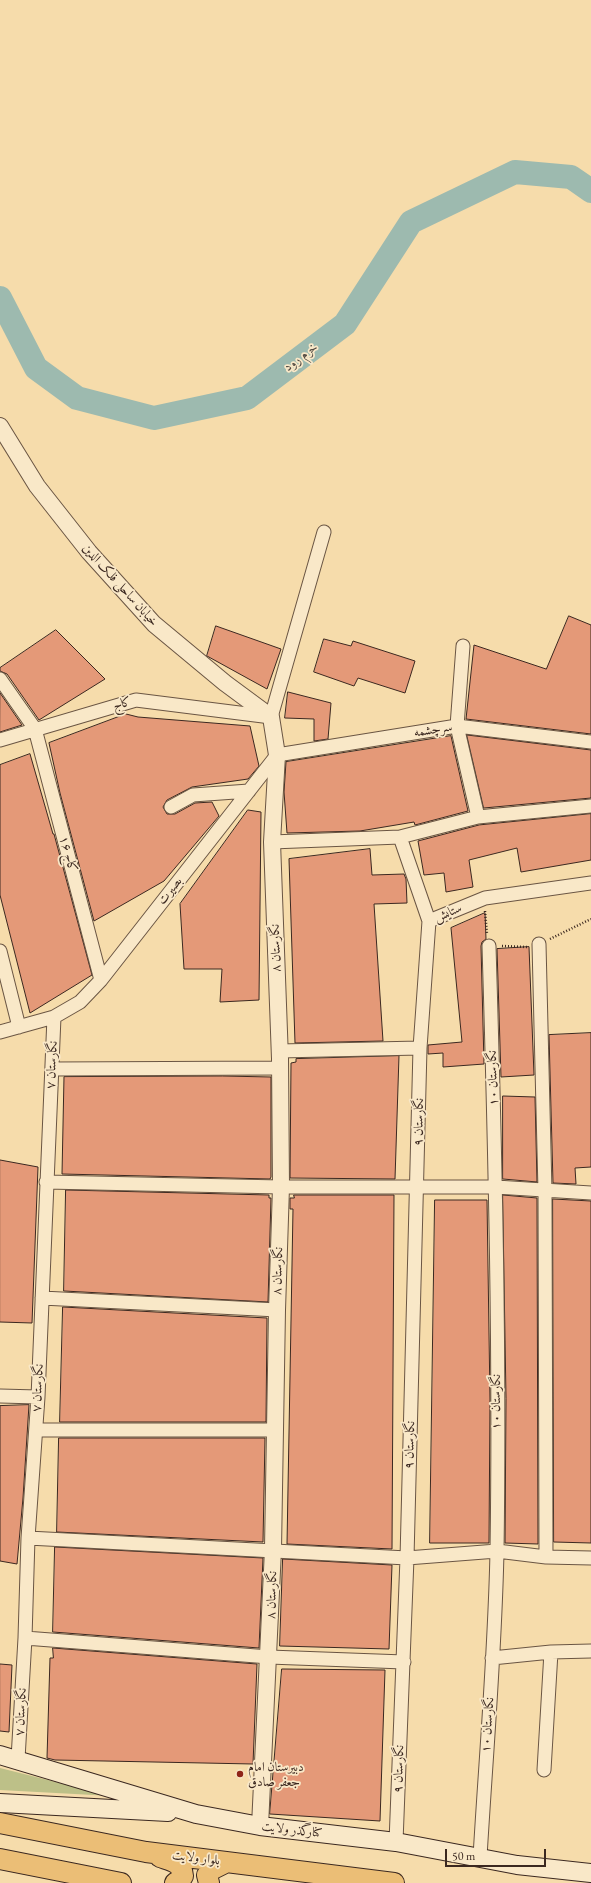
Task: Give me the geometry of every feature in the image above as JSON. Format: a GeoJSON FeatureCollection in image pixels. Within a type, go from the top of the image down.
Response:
{"type":"FeatureCollection","features":[{"type":"Feature","properties":{"kind":"main road","name":"کنارگذر ولایت"},"geometry":{"type":"LineString","coordinates":[[0,1755],[18,1759],[196,1814],[260,1826],[396,1842],[517,1865],[591,1873]]}},
{"type":"Feature","properties":{"kind":"main road"},"geometry":{"type":"LineString","coordinates":[[0,1803],[196,1814]]}},
{"type":"Feature","properties":{"kind":"main road","name":"بلوار ولایت"},"geometry":{"type":"LineString","coordinates":[[0,1824],[146,1852],[394,1883]]}},
{"type":"Feature","properties":{"kind":"main road"},"geometry":{"type":"LineString","coordinates":[[146,1852],[177,1863],[183,1871],[183,1876],[175,1883]]}},
{"type":"Feature","properties":{"kind":"main road"},"geometry":{"type":"LineString","coordinates":[[0,1859],[82,1879],[121,1883]]}},
{"type":"Feature","properties":{"kind":"main road"},"geometry":{"type":"LineString","coordinates":[[209,1883],[207,1875],[211,1870],[227,1862]]}},
{"type":"Feature","properties":{"kind":"main road"},"geometry":{"type":"LineString","coordinates":[[517,1865],[561,1883]]}},
{"type":"Feature","properties":{"kind":"street","name":"خیابان ساحلی فلک الدین"},"geometry":{"type":"LineString","coordinates":[[0,426],[37,486],[89,552],[154,624],[225,683],[271,717]]}},
{"type":"Feature","properties":{"kind":"street"},"geometry":{"type":"LineString","coordinates":[[271,717],[324,532]]}},
{"type":"Feature","properties":{"kind":"street"},"geometry":{"type":"LineString","coordinates":[[463,646],[457,726],[478,817]]}},
{"type":"Feature","properties":{"kind":"street"},"geometry":{"type":"LineString","coordinates":[[0,680],[35,729]]}},
{"type":"Feature","properties":{"kind":"street","name":"کاج"},"geometry":{"type":"LineString","coordinates":[[0,740],[136,700],[271,717]]}},
{"type":"Feature","properties":{"kind":"street","name":"نگارستان ۸"},"geometry":{"type":"LineString","coordinates":[[260,1826],[274,1550],[274,1430],[281,1187],[280,1068],[272,842],[277,755],[271,717]]}},
{"type":"Feature","properties":{"kind":"street","name":"سرچشمه"},"geometry":{"type":"LineString","coordinates":[[277,755],[457,726],[591,742]]}},
{"type":"Feature","properties":{"kind":"street","name":"کاج ۱۶"},"geometry":{"type":"LineString","coordinates":[[35,729],[101,980]]}},
{"type":"Feature","properties":{"kind":"street","name":"بصیرت"},"geometry":{"type":"LineString","coordinates":[[0,1032],[54,1017],[80,1002],[101,980],[277,755]]}},
{"type":"Feature","properties":{"kind":"street"},"geometry":{"type":"LineString","coordinates":[[171,807],[193,795],[249,791]]}},
{"type":"Feature","properties":{"kind":"street"},"geometry":{"type":"LineString","coordinates":[[272,842],[400,837],[478,817],[591,806]]}},
{"type":"Feature","properties":{"kind":"street"},"geometry":{"type":"LineString","coordinates":[[400,837],[429,920]]}},
{"type":"Feature","properties":{"kind":"street","name":"ستایش"},"geometry":{"type":"LineString","coordinates":[[420,1048],[429,920],[485,898],[591,883]]}},
{"type":"Feature","properties":{"kind":"street"},"geometry":{"type":"LineString","coordinates":[[539,944],[545,1191],[546,1557]]}},
{"type":"Feature","properties":{"kind":"street","name":"نگارستان ۱۰"},"geometry":{"type":"LineString","coordinates":[[480,1857],[497,1551],[496,1187],[489,946]]}},
{"type":"Feature","properties":{"kind":"street"},"geometry":{"type":"LineString","coordinates":[[0,951],[19,1027]]}},
{"type":"Feature","properties":{"kind":"street","name":"نگارستان ۷"},"geometry":{"type":"LineString","coordinates":[[18,1759],[25,1638],[28,1538],[38,1397],[54,1017]]}},
{"type":"Feature","properties":{"kind":"street"},"geometry":{"type":"LineString","coordinates":[[279,1051],[420,1048]]}},
{"type":"Feature","properties":{"kind":"street","name":"نگارستان ۹"},"geometry":{"type":"LineString","coordinates":[[396,1842],[404,1662],[420,1048]]}},
{"type":"Feature","properties":{"kind":"street"},"geometry":{"type":"LineString","coordinates":[[52,1069],[280,1068]]}},
{"type":"Feature","properties":{"kind":"street"},"geometry":{"type":"LineString","coordinates":[[46,1182],[281,1187],[496,1187],[591,1193]]}},
{"type":"Feature","properties":{"kind":"street"},"geometry":{"type":"LineString","coordinates":[[42,1298],[277,1310]]}},
{"type":"Feature","properties":{"kind":"street"},"geometry":{"type":"LineString","coordinates":[[0,1396],[38,1397]]}},
{"type":"Feature","properties":{"kind":"street"},"geometry":{"type":"LineString","coordinates":[[36,1430],[274,1430]]}},
{"type":"Feature","properties":{"kind":"street"},"geometry":{"type":"LineString","coordinates":[[28,1538],[407,1558],[497,1551],[546,1557],[591,1558]]}},
{"type":"Feature","properties":{"kind":"street"},"geometry":{"type":"LineString","coordinates":[[25,1638],[269,1657],[404,1662]]}},
{"type":"Feature","properties":{"kind":"street"},"geometry":{"type":"LineString","coordinates":[[492,1658],[552,1652],[591,1651]]}},
{"type":"Feature","properties":{"kind":"street"},"geometry":{"type":"LineString","coordinates":[[544,1770],[552,1652]]}},
{"type":"Feature","properties":{"kind":"path"},"geometry":{"type":"LineString","coordinates":[[485,898],[485,913],[489,946],[530,947],[591,919]]}},
{"type":"Feature","properties":{"kind":"green space"},"geometry":{"type":"Polygon","coordinates":[[[0,1768],[112,1796],[0,1790],[0,1768]]]}},
{"type":"Feature","properties":{"kind":"building"},"geometry":{"type":"Polygon","coordinates":[[[569,616],[591,625],[591,734],[466,719],[474,645],[546,669],[569,616]]]}},
{"type":"Feature","properties":{"kind":"building"},"geometry":{"type":"Polygon","coordinates":[[[216,626],[281,649],[267,689],[207,656],[216,626]]]}},
{"type":"Feature","properties":{"kind":"building"},"geometry":{"type":"Polygon","coordinates":[[[56,630],[105,679],[39,720],[7,674],[0,671],[0,668],[56,630]]]}},
{"type":"Feature","properties":{"kind":"building"},"geometry":{"type":"Polygon","coordinates":[[[324,639],[351,646],[353,641],[415,661],[405,693],[358,678],[354,686],[314,672],[324,639]]]}},
{"type":"Feature","properties":{"kind":"building"},"geometry":{"type":"Polygon","coordinates":[[[288,692],[331,703],[328,739],[314,741],[314,719],[285,718],[288,692]]]}},
{"type":"Feature","properties":{"kind":"building"},"geometry":{"type":"Polygon","coordinates":[[[0,693],[22,725],[0,732],[0,693]]]}},
{"type":"Feature","properties":{"kind":"building"},"geometry":{"type":"Polygon","coordinates":[[[126,714],[138,717],[250,726],[259,766],[248,779],[192,787],[167,800],[163,807],[167,814],[175,814],[195,803],[212,802],[219,816],[164,881],[94,921],[60,793],[49,743],[126,714]]]}},
{"type":"Feature","properties":{"kind":"building"},"geometry":{"type":"Polygon","coordinates":[[[467,735],[591,750],[591,798],[484,808],[467,735]]]}},
{"type":"Feature","properties":{"kind":"building"},"geometry":{"type":"Polygon","coordinates":[[[451,736],[468,811],[415,825],[414,822],[360,831],[287,833],[284,792],[286,762],[451,736]]]}},
{"type":"Feature","properties":{"kind":"building"},"geometry":{"type":"Polygon","coordinates":[[[30,754],[54,834],[92,975],[30,1013],[0,895],[0,765],[30,754]]]}},
{"type":"Feature","properties":{"kind":"building"},"geometry":{"type":"Polygon","coordinates":[[[248,810],[261,812],[259,1000],[220,1002],[222,969],[184,969],[180,904],[248,810]]]}},
{"type":"Feature","properties":{"kind":"building"},"geometry":{"type":"Polygon","coordinates":[[[591,814],[591,860],[521,872],[517,848],[469,860],[473,887],[446,892],[444,873],[424,875],[418,841],[479,825],[591,814]]]}},
{"type":"Feature","properties":{"kind":"building"},"geometry":{"type":"Polygon","coordinates":[[[370,849],[372,875],[404,874],[406,879],[407,903],[374,904],[383,1041],[295,1043],[289,859],[370,849]]]}},
{"type":"Feature","properties":{"kind":"building"},"geometry":{"type":"Polygon","coordinates":[[[485,913],[486,939],[482,942],[481,946],[484,1064],[443,1067],[443,1053],[428,1054],[428,1045],[462,1042],[451,928],[485,913]]]}},
{"type":"Feature","properties":{"kind":"building"},"geometry":{"type":"Polygon","coordinates":[[[529,947],[534,1075],[501,1077],[497,949],[529,947]]]}},
{"type":"Feature","properties":{"kind":"building"},"geometry":{"type":"Polygon","coordinates":[[[591,1033],[591,1167],[575,1168],[576,1184],[553,1183],[549,1035],[591,1033]]]}},
{"type":"Feature","properties":{"kind":"building"},"geometry":{"type":"Polygon","coordinates":[[[399,1056],[395,1179],[290,1178],[291,1063],[296,1062],[296,1059],[399,1056]]]}},
{"type":"Feature","properties":{"kind":"building"},"geometry":{"type":"Polygon","coordinates":[[[64,1077],[271,1077],[270,1179],[62,1174],[64,1077]]]}},
{"type":"Feature","properties":{"kind":"building"},"geometry":{"type":"Polygon","coordinates":[[[503,1096],[535,1097],[537,1182],[503,1179],[503,1096]]]}},
{"type":"Feature","properties":{"kind":"building"},"geometry":{"type":"Polygon","coordinates":[[[0,1160],[38,1167],[32,1323],[0,1322],[0,1160]]]}},
{"type":"Feature","properties":{"kind":"building"},"geometry":{"type":"Polygon","coordinates":[[[66,1190],[269,1195],[269,1198],[271,1198],[268,1302],[64,1291],[66,1190]]]}},
{"type":"Feature","properties":{"kind":"building"},"geometry":{"type":"Polygon","coordinates":[[[294,1195],[394,1195],[392,1549],[287,1544],[293,1209],[290,1209],[290,1198],[294,1198],[294,1195]]]}},
{"type":"Feature","properties":{"kind":"building"},"geometry":{"type":"Polygon","coordinates":[[[503,1195],[537,1198],[538,1544],[505,1543],[506,1399],[503,1195]]]}},
{"type":"Feature","properties":{"kind":"building"},"geometry":{"type":"Polygon","coordinates":[[[553,1199],[591,1201],[591,1543],[554,1542],[553,1199]]]}},
{"type":"Feature","properties":{"kind":"building"},"geometry":{"type":"Polygon","coordinates":[[[435,1200],[487,1200],[490,1400],[489,1543],[430,1543],[435,1200]]]}},
{"type":"Feature","properties":{"kind":"building"},"geometry":{"type":"Polygon","coordinates":[[[63,1307],[267,1318],[266,1422],[60,1422],[63,1307]]]}},
{"type":"Feature","properties":{"kind":"building"},"geometry":{"type":"Polygon","coordinates":[[[29,1405],[17,1564],[0,1561],[0,1406],[29,1405]]]}},
{"type":"Feature","properties":{"kind":"building"},"geometry":{"type":"Polygon","coordinates":[[[59,1438],[265,1438],[263,1542],[57,1532],[59,1438]]]}},
{"type":"Feature","properties":{"kind":"building"},"geometry":{"type":"Polygon","coordinates":[[[55,1547],[263,1558],[259,1648],[53,1632],[55,1547]]]}},
{"type":"Feature","properties":{"kind":"building"},"geometry":{"type":"Polygon","coordinates":[[[283,1559],[392,1565],[389,1649],[280,1646],[283,1559]]]}},
{"type":"Feature","properties":{"kind":"building"},"geometry":{"type":"Polygon","coordinates":[[[53,1648],[257,1664],[253,1764],[55,1760],[47,1758],[50,1658],[53,1658],[53,1648]]]}},
{"type":"Feature","properties":{"kind":"building"},"geometry":{"type":"Polygon","coordinates":[[[0,1664],[12,1665],[9,1732],[0,1731],[0,1664]]]}},
{"type":"Feature","properties":{"kind":"building"},"geometry":{"type":"Polygon","coordinates":[[[282,1669],[385,1670],[380,1821],[270,1814],[282,1669]]]}},
{"type":"Feature","properties":{"kind":"waterway","name":"خرم رود"},"geometry":{"type":"LineString","coordinates":[[0,298],[36,368],[77,398],[154,418],[247,398],[345,324],[411,222],[515,172],[571,177],[591,191]]}},
{"type":"Feature","properties":{"kind":"place","name":"دبیرستان امام جعفر صادق"},"geometry":{"type":"Point","coordinates":[240,1774]}}]}
